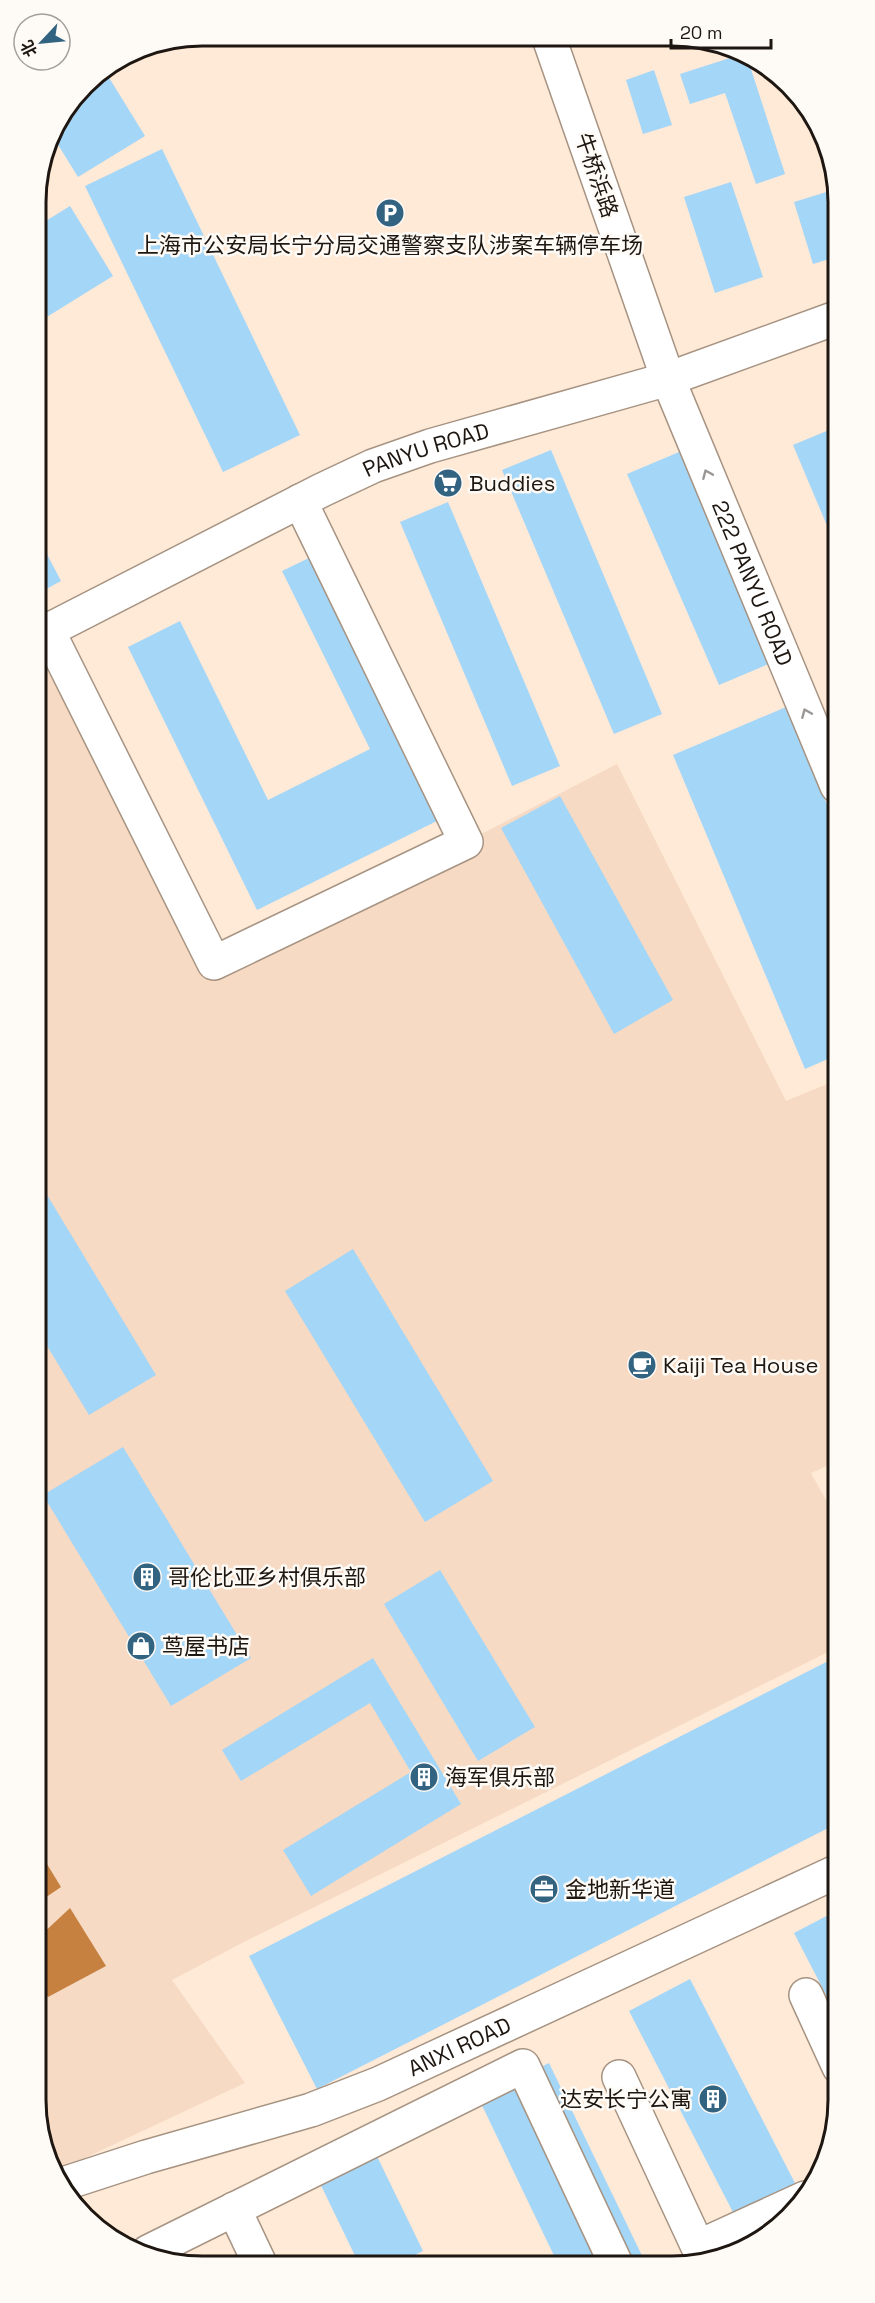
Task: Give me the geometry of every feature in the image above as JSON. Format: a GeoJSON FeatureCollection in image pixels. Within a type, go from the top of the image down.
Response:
{"type":"FeatureCollection","features":[{"type":"Feature","properties":{"kind":"street","name":"牛桥浜路"},"geometry":{"type":"LineString","coordinates":[[552,46],[668,379]]}},
{"type":"Feature","properties":{"kind":"street","name":"PANYU ROAD"},"geometry":{"type":"LineString","coordinates":[[47,631],[373,466],[430,446],[668,379],[828,321]]}},
{"type":"Feature","properties":{"kind":"street","name":"222 PANYU ROAD"},"geometry":{"type":"LineString","coordinates":[[668,379],[828,764]]}},
{"type":"Feature","properties":{"kind":"street"},"geometry":{"type":"LineString","coordinates":[[47,642],[214,963],[466,842],[300,501]]}},
{"type":"Feature","properties":{"kind":"street","name":"ANXI ROAD"},"geometry":{"type":"LineString","coordinates":[[70,2182],[146,2157],[311,2110],[378,2084],[828,1876]]}},
{"type":"Feature","properties":{"kind":"street"},"geometry":{"type":"LineString","coordinates":[[806,1995],[828,2043]]}},
{"type":"Feature","properties":{"kind":"street"},"geometry":{"type":"LineString","coordinates":[[155,2249],[523,2066],[612,2256]]}},
{"type":"Feature","properties":{"kind":"street"},"geometry":{"type":"LineString","coordinates":[[619,2077],[698,2247],[787,2206]]}},
{"type":"Feature","properties":{"kind":"street"},"geometry":{"type":"LineString","coordinates":[[234,2209],[256,2256]]}},
{"type":"Feature","properties":{"kind":"shaded area"},"geometry":{"type":"Polygon","coordinates":[[[47,655],[214,962],[466,842],[617,764],[786,1101],[828,1084],[828,1465],[811,1473],[828,1504],[828,1652],[172,1980],[245,2083],[62,2168],[58,2160],[50,2131],[46,2100],[47,655]]]}},
{"type":"Feature","properties":{"kind":"shaded area"},"geometry":{"type":"Polygon","coordinates":[[[46,1863],[61,1887],[46,1897],[46,1863]]]}},
{"type":"Feature","properties":{"kind":"shaded area"},"geometry":{"type":"Polygon","coordinates":[[[70,1908],[106,1966],[48,1997],[46,1994],[46,1930],[70,1908]]]}},
{"type":"Feature","properties":{"kind":"building"},"geometry":{"type":"Polygon","coordinates":[[[729,58],[751,68],[785,174],[756,184],[725,93],[690,104],[680,74],[729,58]]]}},
{"type":"Feature","properties":{"kind":"building"},"geometry":{"type":"Polygon","coordinates":[[[654,70],[672,125],[643,134],[626,80],[654,70]]]}},
{"type":"Feature","properties":{"kind":"building"},"geometry":{"type":"Polygon","coordinates":[[[109,78],[145,136],[78,177],[58,143],[85,100],[109,78]]]}},
{"type":"Feature","properties":{"kind":"building"},"geometry":{"type":"Polygon","coordinates":[[[162,149],[300,435],[223,472],[85,186],[162,149]]]}},
{"type":"Feature","properties":{"kind":"building"},"geometry":{"type":"Polygon","coordinates":[[[731,182],[763,277],[715,293],[684,197],[731,182]]]}},
{"type":"Feature","properties":{"kind":"building"},"geometry":{"type":"Polygon","coordinates":[[[828,192],[828,259],[813,264],[794,202],[828,192]]]}},
{"type":"Feature","properties":{"kind":"building"},"geometry":{"type":"Polygon","coordinates":[[[70,206],[113,276],[47,317],[47,220],[70,206]]]}},
{"type":"Feature","properties":{"kind":"building"},"geometry":{"type":"Polygon","coordinates":[[[828,430],[828,528],[793,445],[828,430]]]}},
{"type":"Feature","properties":{"kind":"building"},"geometry":{"type":"Polygon","coordinates":[[[551,450],[662,714],[614,734],[502,470],[551,450]]]}},
{"type":"Feature","properties":{"kind":"building"},"geometry":{"type":"Polygon","coordinates":[[[679,452],[771,663],[719,685],[627,474],[679,452]]]}},
{"type":"Feature","properties":{"kind":"building"},"geometry":{"type":"Polygon","coordinates":[[[448,502],[560,766],[512,786],[400,522],[448,502]]]}},
{"type":"Feature","properties":{"kind":"building"},"geometry":{"type":"Polygon","coordinates":[[[47,554],[61,581],[47,589],[47,554]]]}},
{"type":"Feature","properties":{"kind":"building"},"geometry":{"type":"Polygon","coordinates":[[[313,556],[443,818],[257,910],[128,647],[180,621],[268,800],[370,749],[282,571],[313,556]]]}},
{"type":"Feature","properties":{"kind":"building"},"geometry":{"type":"Polygon","coordinates":[[[786,707],[828,807],[828,1059],[805,1069],[673,755],[786,707]]]}},
{"type":"Feature","properties":{"kind":"building"},"geometry":{"type":"Polygon","coordinates":[[[560,796],[673,1000],[614,1034],[501,828],[560,796]]]}},
{"type":"Feature","properties":{"kind":"building"},"geometry":{"type":"Polygon","coordinates":[[[46,1194],[156,1375],[89,1415],[46,1345],[46,1194]]]}},
{"type":"Feature","properties":{"kind":"building"},"geometry":{"type":"Polygon","coordinates":[[[353,1249],[493,1481],[425,1522],[285,1291],[353,1249]]]}},
{"type":"Feature","properties":{"kind":"building","name":"哥伦比亚乡村俱乐部"},"geometry":{"type":"Polygon","coordinates":[[[123,1447],[251,1658],[171,1706],[46,1500],[46,1493],[123,1447]]]}},
{"type":"Feature","properties":{"kind":"building"},"geometry":{"type":"Polygon","coordinates":[[[440,1570],[535,1727],[478,1761],[384,1604],[440,1570]]]}},
{"type":"Feature","properties":{"kind":"building","name":"海军俱乐部"},"geometry":{"type":"Polygon","coordinates":[[[373,1658],[461,1804],[311,1896],[283,1850],[411,1772],[370,1703],[241,1781],[222,1750],[373,1658]]]}},
{"type":"Feature","properties":{"kind":"building","name":"金地新华道"},"geometry":{"type":"Polygon","coordinates":[[[828,1661],[828,1828],[317,2089],[249,1956],[828,1661]]]}},
{"type":"Feature","properties":{"kind":"building"},"geometry":{"type":"Polygon","coordinates":[[[828,1915],[828,1999],[794,1933],[828,1915]]]}},
{"type":"Feature","properties":{"kind":"building","name":"达安长宁公寓"},"geometry":{"type":"Polygon","coordinates":[[[690,1979],[797,2187],[736,2218],[629,2011],[690,1979]]]}},
{"type":"Feature","properties":{"kind":"building"},"geometry":{"type":"Polygon","coordinates":[[[549,2063],[642,2256],[554,2256],[478,2097],[549,2063]]]}},
{"type":"Feature","properties":{"kind":"building"},"geometry":{"type":"Polygon","coordinates":[[[372,2146],[423,2251],[413,2256],[355,2256],[315,2173],[372,2146]]]}},
{"type":"Feature","properties":{"kind":"place","name":"上海市公安局长宁分局交通警察支队涉案车辆停车场"},"geometry":{"type":"Point","coordinates":[390,213]}},
{"type":"Feature","properties":{"kind":"place","name":"Buddies"},"geometry":{"type":"Point","coordinates":[448,483]}},
{"type":"Feature","properties":{"kind":"place","name":"Kaiji Tea House"},"geometry":{"type":"Point","coordinates":[642,1365]}},
{"type":"Feature","properties":{"kind":"place","name":"哥伦比亚乡村俱乐部"},"geometry":{"type":"Point","coordinates":[147,1577]}},
{"type":"Feature","properties":{"kind":"place","name":"茑屋书店"},"geometry":{"type":"Point","coordinates":[141,1646]}},
{"type":"Feature","properties":{"kind":"place","name":"海军俱乐部"},"geometry":{"type":"Point","coordinates":[424,1777]}},
{"type":"Feature","properties":{"kind":"place","name":"金地新华道"},"geometry":{"type":"Point","coordinates":[544,1889]}},
{"type":"Feature","properties":{"kind":"place","name":"达安长宁公寓"},"geometry":{"type":"Point","coordinates":[713,2099]}}]}
